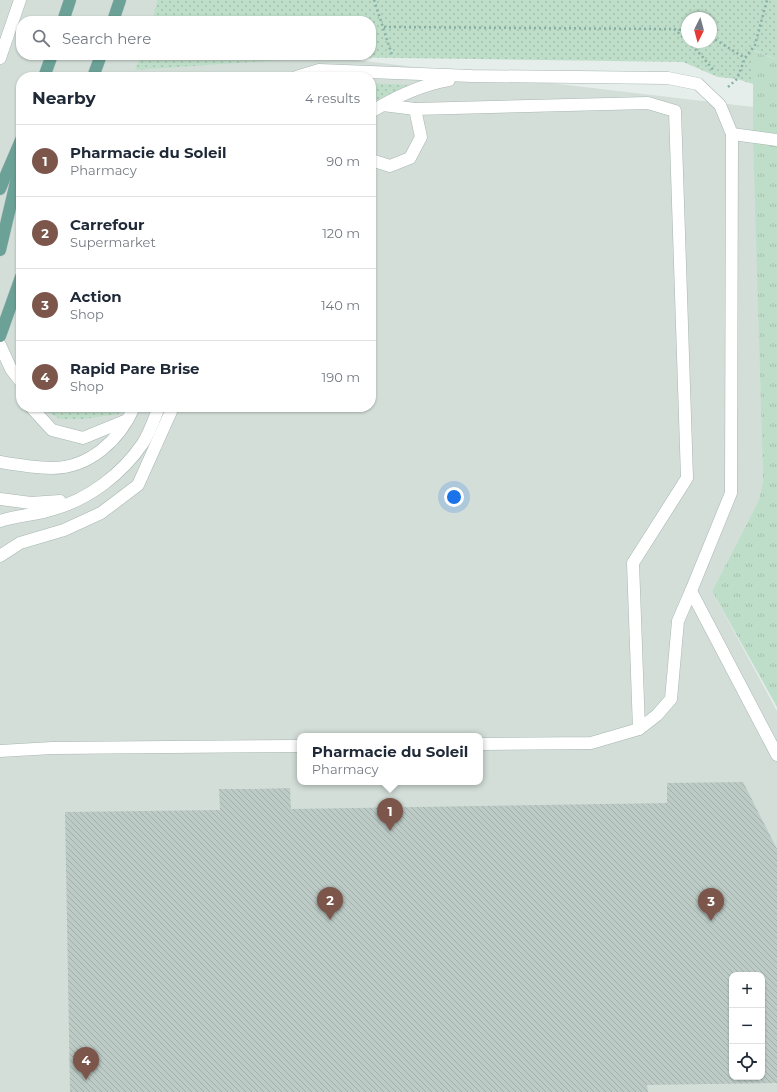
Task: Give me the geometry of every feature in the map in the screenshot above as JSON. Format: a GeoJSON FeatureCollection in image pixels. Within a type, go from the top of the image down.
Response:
{"type":"FeatureCollection","features":[{"type":"Feature","properties":{"kind":"main road"},"geometry":{"type":"LineString","coordinates":[[65,16],[70,0]]}},
{"type":"Feature","properties":{"kind":"main road"},"geometry":{"type":"LineString","coordinates":[[115,16],[120,0]]}},
{"type":"Feature","properties":{"kind":"main road"},"geometry":{"type":"LineString","coordinates":[[46,72],[50,60]]}},
{"type":"Feature","properties":{"kind":"main road"},"geometry":{"type":"LineString","coordinates":[[95,72],[99,60]]}},
{"type":"Feature","properties":{"kind":"main road"},"geometry":{"type":"LineString","coordinates":[[0,188],[16,151]]}},
{"type":"Feature","properties":{"kind":"main road"},"geometry":{"type":"LineString","coordinates":[[0,250],[16,182]]}},
{"type":"Feature","properties":{"kind":"main road"},"geometry":{"type":"LineString","coordinates":[[0,336],[16,291]]}},
{"type":"Feature","properties":{"kind":"street"},"geometry":{"type":"LineString","coordinates":[[0,58],[20,0]]}},
{"type":"Feature","properties":{"kind":"street"},"geometry":{"type":"LineString","coordinates":[[312,72],[319,70],[371,72]]}},
{"type":"Feature","properties":{"kind":"street"},"geometry":{"type":"LineString","coordinates":[[376,72],[472,76],[668,78],[698,84],[720,105],[732,134],[731,493],[678,621],[671,699],[657,715],[638,729],[591,743],[483,744]]}},
{"type":"Feature","properties":{"kind":"street"},"geometry":{"type":"LineString","coordinates":[[376,109],[397,96],[437,82],[472,76]]}},
{"type":"Feature","properties":{"kind":"street"},"geometry":{"type":"LineString","coordinates":[[383,105],[415,109],[648,103],[675,111],[686,478],[633,563],[638,729]]}},
{"type":"Feature","properties":{"kind":"street"},"geometry":{"type":"LineString","coordinates":[[376,162],[390,166],[410,158],[421,137],[415,109]]}},
{"type":"Feature","properties":{"kind":"street"},"geometry":{"type":"LineString","coordinates":[[732,134],[777,140]]}},
{"type":"Feature","properties":{"kind":"street"},"geometry":{"type":"LineString","coordinates":[[0,345],[16,376]]}},
{"type":"Feature","properties":{"kind":"street"},"geometry":{"type":"LineString","coordinates":[[36,412],[52,430],[83,438],[127,420]]}},
{"type":"Feature","properties":{"kind":"street"},"geometry":{"type":"LineString","coordinates":[[0,462],[53,468],[74,465],[96,454],[110,444],[131,412]]}},
{"type":"Feature","properties":{"kind":"street"},"geometry":{"type":"LineString","coordinates":[[0,521],[53,509],[90,492],[112,477],[133,456],[144,442],[157,412]]}},
{"type":"Feature","properties":{"kind":"street"},"geometry":{"type":"LineString","coordinates":[[0,556],[20,543],[64,530],[100,513],[138,485],[171,412]]}},
{"type":"Feature","properties":{"kind":"street"},"geometry":{"type":"LineString","coordinates":[[0,499],[31,503],[45,503],[75,497],[90,492]]}},
{"type":"Feature","properties":{"kind":"street"},"geometry":{"type":"LineString","coordinates":[[691,591],[777,755]]}},
{"type":"Feature","properties":{"kind":"street"},"geometry":{"type":"LineString","coordinates":[[0,751],[52,748],[297,746]]}},
{"type":"Feature","properties":{"kind":"path"},"geometry":{"type":"LineString","coordinates":[[374,0],[384,27],[397,73]]}},
{"type":"Feature","properties":{"kind":"path"},"geometry":{"type":"LineString","coordinates":[[722,82],[726,88],[737,79],[745,58],[755,44],[767,0]]}},
{"type":"Feature","properties":{"kind":"path"},"geometry":{"type":"LineString","coordinates":[[384,27],[681,30]]}},
{"type":"Feature","properties":{"kind":"path"},"geometry":{"type":"LineString","coordinates":[[674,29],[681,36]]}},
{"type":"Feature","properties":{"kind":"path"},"geometry":{"type":"LineString","coordinates":[[717,41],[745,58]]}},
{"type":"Feature","properties":{"kind":"path"},"geometry":{"type":"LineString","coordinates":[[694,48],[718,77]]}},
{"type":"Feature","properties":{"kind":"shaded area"},"geometry":{"type":"Polygon","coordinates":[[[0,0],[157,0],[153,16],[16,16],[16,60],[355,60],[753,107],[763,480],[759,500],[712,591],[777,711],[777,1092],[0,1092],[0,0]]]}},
{"type":"Feature","properties":{"kind":"green space"},"geometry":{"type":"Polygon","coordinates":[[[157,0],[777,0],[777,60],[754,50],[753,84],[737,79],[718,77],[683,62],[376,58],[376,16],[153,16],[157,0]]]}},
{"type":"Feature","properties":{"kind":"green space"},"geometry":{"type":"Polygon","coordinates":[[[753,50],[777,60],[777,707],[712,591],[759,500],[763,480],[753,137],[753,50]]]}},
{"type":"Feature","properties":{"kind":"green space"},"geometry":{"type":"Polygon","coordinates":[[[139,60],[282,60],[135,70],[139,60]]]}},
{"type":"Feature","properties":{"kind":"green space"},"geometry":{"type":"Polygon","coordinates":[[[376,83],[408,85],[376,101],[376,83]]]}},
{"type":"Feature","properties":{"kind":"green space"},"geometry":{"type":"Polygon","coordinates":[[[48,412],[120,412],[119,414],[83,419],[60,419],[48,412]]]}},
{"type":"Feature","properties":{"kind":"building"},"geometry":{"type":"Polygon","coordinates":[[[743,782],[777,849],[777,1083],[647,1085],[648,1092],[70,1092],[65,812],[220,810],[219,789],[290,788],[291,809],[667,803],[667,783],[743,782]]]}},
{"type":"Feature","properties":{"kind":"place","name":"Pharmacie du Soleil"},"geometry":{"type":"Point","coordinates":[390,831]}},
{"type":"Feature","properties":{"kind":"place","name":"Carrefour"},"geometry":{"type":"Point","coordinates":[330,920]}},
{"type":"Feature","properties":{"kind":"place","name":"Action"},"geometry":{"type":"Point","coordinates":[711,921]}},
{"type":"Feature","properties":{"kind":"place","name":"Rapid Pare Brise"},"geometry":{"type":"Point","coordinates":[86,1080]}}]}
